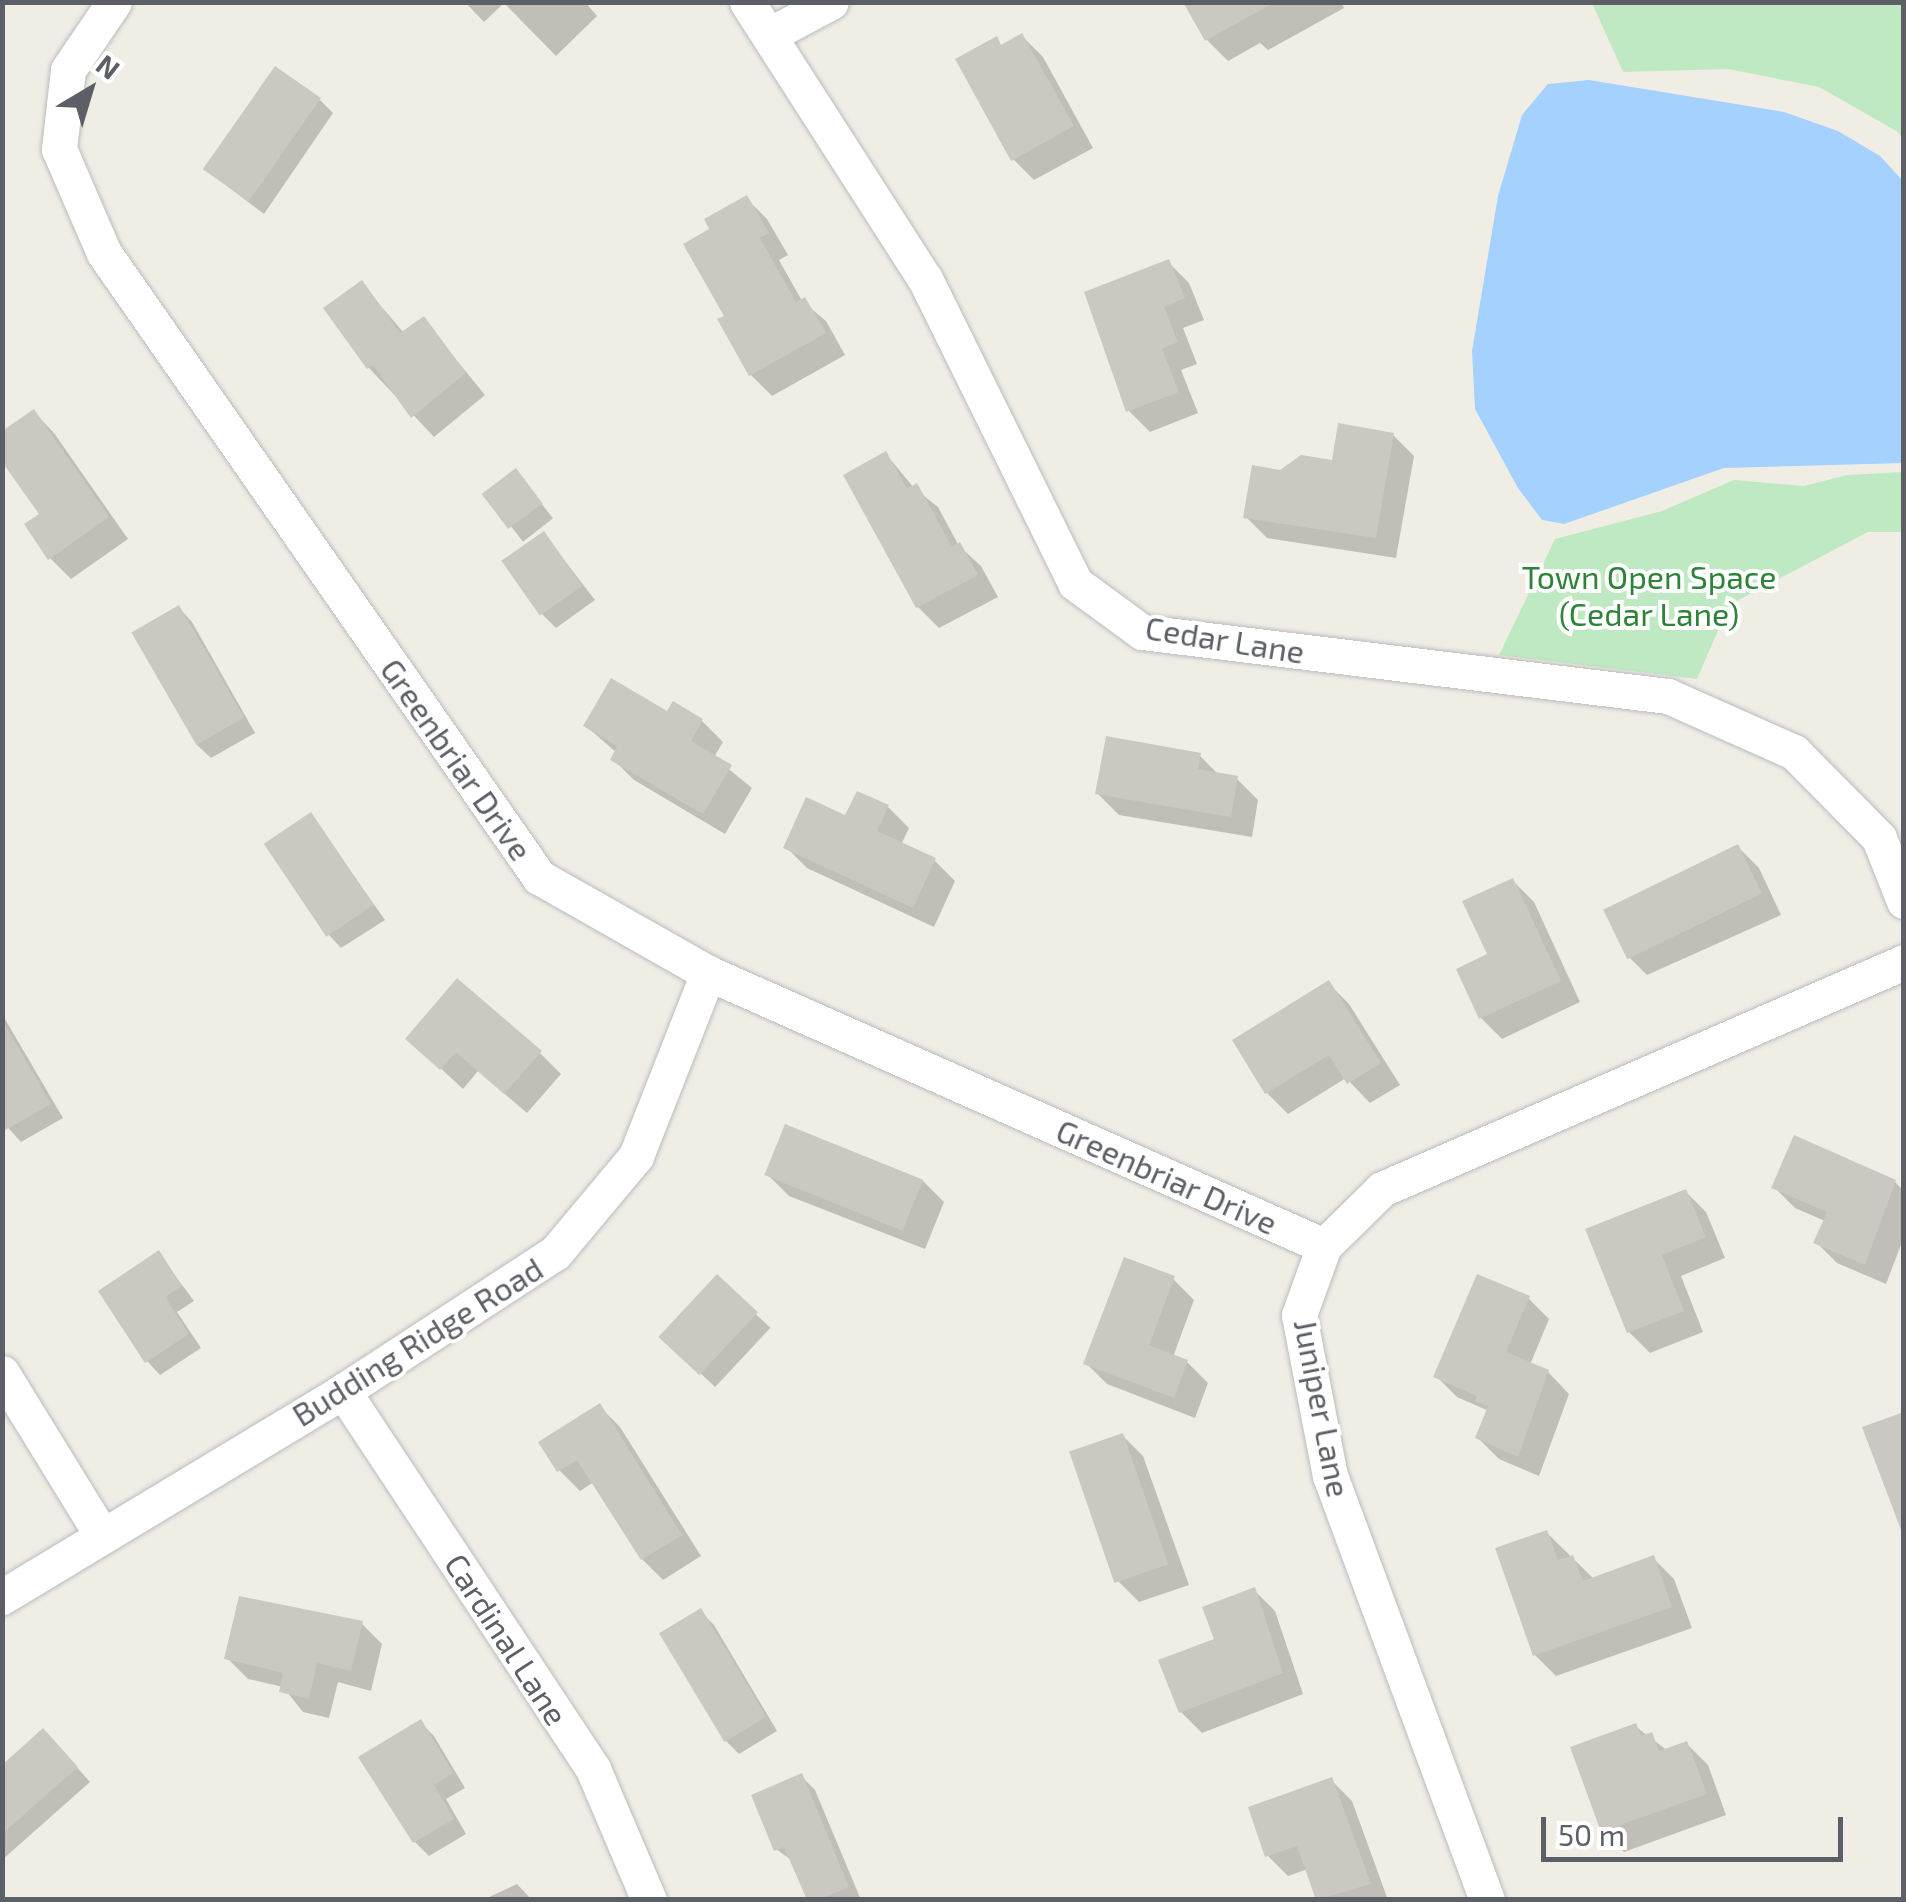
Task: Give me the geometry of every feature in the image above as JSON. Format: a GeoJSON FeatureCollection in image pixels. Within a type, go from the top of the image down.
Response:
{"type":"FeatureCollection","features":[{"type":"Feature","properties":{"kind":"street","name":"Greenbriar Drive"},"geometry":{"type":"LineString","coordinates":[[114,2],[68,70],[59,149],[104,252],[539,877],[708,974],[1324,1246]]}},
{"type":"Feature","properties":{"kind":"street","name":"Cedar Lane"},"geometry":{"type":"LineString","coordinates":[[747,2],[925,279],[1075,583],[1142,632],[1668,696],[1794,752],[1879,838],[1904,900]]}},
{"type":"Feature","properties":{"kind":"street"},"geometry":{"type":"LineString","coordinates":[[770,35],[831,2]]}},
{"type":"Feature","properties":{"kind":"street","name":"Juniper Lane"},"geometry":{"type":"LineString","coordinates":[[1486,1900],[1330,1476],[1299,1315],[1324,1246],[1382,1188],[1904,962]]}},
{"type":"Feature","properties":{"kind":"street","name":"Budding Ridge Road"},"geometry":{"type":"LineString","coordinates":[[2,1597],[343,1391],[555,1253],[636,1156],[708,974]]}},
{"type":"Feature","properties":{"kind":"street"},"geometry":{"type":"LineString","coordinates":[[2,1374],[101,1534]]}},
{"type":"Feature","properties":{"kind":"street","name":"Cardinal Lane"},"geometry":{"type":"LineString","coordinates":[[343,1391],[593,1769],[649,1900]]}},
{"type":"Feature","properties":{"kind":"green space"},"geometry":{"type":"Polygon","coordinates":[[[1592,3],[1903,3],[1903,139],[1898,132],[1819,87],[1728,69],[1623,72],[1592,3]]]}},
{"type":"Feature","properties":{"kind":"green space","name":"Town Open Space (Cedar Lane)"},"geometry":{"type":"Polygon","coordinates":[[[1903,472],[1903,532],[1868,532],[1729,605],[1697,679],[1499,655],[1555,539],[1662,511],[1734,480],[1804,486],[1847,475],[1903,472]]]}},
{"type":"Feature","properties":{"kind":"water"},"geometry":{"type":"Polygon","coordinates":[[[1589,80],[1784,112],[1838,131],[1880,156],[1903,181],[1903,463],[1724,468],[1564,524],[1542,520],[1518,488],[1475,409],[1472,351],[1498,196],[1522,115],[1548,84],[1589,80]]]}},
{"type":"Feature","properties":{"kind":"building"},"geometry":{"type":"Polygon","coordinates":[[[1183,2],[1275,2],[1205,41],[1183,2]]]}},
{"type":"Feature","properties":{"kind":"building"},"geometry":{"type":"Polygon","coordinates":[[[1022,33],[1074,126],[1011,161],[955,59],[997,36],[1001,45],[1022,33]]]}},
{"type":"Feature","properties":{"kind":"building"},"geometry":{"type":"Polygon","coordinates":[[[275,66],[321,98],[249,201],[203,169],[275,66]]]}},
{"type":"Feature","properties":{"kind":"building"},"geometry":{"type":"Polygon","coordinates":[[[747,195],[769,233],[760,238],[796,302],[805,297],[826,333],[749,376],[717,319],[724,316],[683,244],[709,229],[704,219],[747,195]]]}},
{"type":"Feature","properties":{"kind":"building"},"geometry":{"type":"Polygon","coordinates":[[[1169,259],[1185,298],[1164,307],[1178,342],[1162,349],[1179,392],[1126,412],[1084,292],[1169,259]]]}},
{"type":"Feature","properties":{"kind":"building"},"geometry":{"type":"Polygon","coordinates":[[[362,280],[400,333],[424,316],[466,373],[411,418],[373,365],[367,369],[323,308],[362,280]]]}},
{"type":"Feature","properties":{"kind":"building"},"geometry":{"type":"Polygon","coordinates":[[[34,409],[109,517],[48,560],[24,524],[39,514],[2,462],[2,431],[34,409]]]}},
{"type":"Feature","properties":{"kind":"building"},"geometry":{"type":"Polygon","coordinates":[[[1338,423],[1394,433],[1376,538],[1243,518],[1252,465],[1280,470],[1301,455],[1332,460],[1338,423]]]}},
{"type":"Feature","properties":{"kind":"building"},"geometry":{"type":"Polygon","coordinates":[[[886,451],[907,489],[917,483],[952,547],[960,542],[978,575],[916,608],[843,475],[886,451]]]}},
{"type":"Feature","properties":{"kind":"building"},"geometry":{"type":"Polygon","coordinates":[[[516,468],[542,503],[508,529],[482,494],[516,468]]]}},
{"type":"Feature","properties":{"kind":"building"},"geometry":{"type":"Polygon","coordinates":[[[544,531],[582,586],[540,616],[501,561],[544,531]]]}},
{"type":"Feature","properties":{"kind":"building"},"geometry":{"type":"Polygon","coordinates":[[[179,605],[244,718],[196,745],[131,632],[179,605]]]}},
{"type":"Feature","properties":{"kind":"building"},"geometry":{"type":"Polygon","coordinates":[[[611,678],[667,711],[673,701],[703,719],[691,741],[732,765],[703,814],[610,760],[617,746],[583,726],[611,678]]]}},
{"type":"Feature","properties":{"kind":"building"},"geometry":{"type":"Polygon","coordinates":[[[1106,736],[1201,753],[1198,769],[1238,776],[1231,817],[1095,794],[1106,736]]]}},
{"type":"Feature","properties":{"kind":"building"},"geometry":{"type":"Polygon","coordinates":[[[857,791],[889,805],[877,831],[936,858],[913,908],[783,848],[806,797],[845,815],[857,791]]]}},
{"type":"Feature","properties":{"kind":"building"},"geometry":{"type":"Polygon","coordinates":[[[311,812],[374,905],[326,937],[264,844],[311,812]]]}},
{"type":"Feature","properties":{"kind":"building"},"geometry":{"type":"Polygon","coordinates":[[[1738,844],[1762,893],[1627,959],[1603,910],[1738,844]]]}},
{"type":"Feature","properties":{"kind":"building"},"geometry":{"type":"Polygon","coordinates":[[[1513,878],[1561,981],[1479,1019],[1456,969],[1487,954],[1462,901],[1513,878]]]}},
{"type":"Feature","properties":{"kind":"building"},"geometry":{"type":"Polygon","coordinates":[[[457,978],[542,1051],[504,1094],[456,1052],[440,1070],[405,1039],[457,978]]]}},
{"type":"Feature","properties":{"kind":"building"},"geometry":{"type":"Polygon","coordinates":[[[1329,980],[1381,1063],[1347,1084],[1329,1055],[1265,1094],[1232,1040],[1329,980]]]}},
{"type":"Feature","properties":{"kind":"building"},"geometry":{"type":"Polygon","coordinates":[[[2,1020],[51,1104],[2,1132],[2,1020]]]}},
{"type":"Feature","properties":{"kind":"building"},"geometry":{"type":"Polygon","coordinates":[[[785,1124],[923,1180],[903,1231],[764,1175],[785,1124]]]}},
{"type":"Feature","properties":{"kind":"building"},"geometry":{"type":"Polygon","coordinates":[[[1794,1135],[1896,1180],[1865,1265],[1813,1243],[1827,1212],[1771,1188],[1794,1135]]]}},
{"type":"Feature","properties":{"kind":"building"},"geometry":{"type":"Polygon","coordinates":[[[1686,1189],[1706,1237],[1662,1255],[1684,1311],[1627,1333],[1585,1229],[1686,1189]]]}},
{"type":"Feature","properties":{"kind":"building"},"geometry":{"type":"Polygon","coordinates":[[[159,1250],[182,1286],[165,1297],[189,1334],[145,1363],[98,1291],[159,1250]]]}},
{"type":"Feature","properties":{"kind":"building"},"geometry":{"type":"Polygon","coordinates":[[[1124,1257],[1175,1276],[1149,1345],[1188,1360],[1174,1398],[1083,1364],[1124,1257]]]}},
{"type":"Feature","properties":{"kind":"building"},"geometry":{"type":"Polygon","coordinates":[[[717,1274],[758,1312],[699,1375],[658,1337],[717,1274]]]}},
{"type":"Feature","properties":{"kind":"building"},"geometry":{"type":"Polygon","coordinates":[[[1477,1274],[1530,1296],[1506,1352],[1549,1370],[1518,1457],[1475,1438],[1488,1406],[1475,1401],[1477,1396],[1433,1377],[1477,1274]]]}},
{"type":"Feature","properties":{"kind":"building"},"geometry":{"type":"Polygon","coordinates":[[[600,1403],[682,1535],[641,1560],[577,1460],[557,1472],[538,1442],[600,1403]]]}},
{"type":"Feature","properties":{"kind":"building"},"geometry":{"type":"Polygon","coordinates":[[[1904,1412],[1904,1529],[1901,1530],[1862,1427],[1904,1412]]]}},
{"type":"Feature","properties":{"kind":"building"},"geometry":{"type":"Polygon","coordinates":[[[1123,1433],[1168,1564],[1114,1583],[1069,1452],[1123,1433]]]}},
{"type":"Feature","properties":{"kind":"building"},"geometry":{"type":"Polygon","coordinates":[[[1547,1530],[1558,1560],[1573,1555],[1583,1581],[1654,1555],[1672,1607],[1533,1656],[1495,1548],[1547,1530]]]}},
{"type":"Feature","properties":{"kind":"building"},"geometry":{"type":"Polygon","coordinates":[[[1255,1587],[1283,1673],[1179,1713],[1158,1660],[1214,1639],[1202,1607],[1255,1587]]]}},
{"type":"Feature","properties":{"kind":"building"},"geometry":{"type":"Polygon","coordinates":[[[239,1596],[363,1621],[351,1671],[317,1663],[309,1699],[279,1692],[283,1673],[224,1659],[239,1596]]]}},
{"type":"Feature","properties":{"kind":"building"},"geometry":{"type":"Polygon","coordinates":[[[701,1608],[766,1717],[724,1742],[659,1633],[701,1608]]]}},
{"type":"Feature","properties":{"kind":"building"},"geometry":{"type":"Polygon","coordinates":[[[421,1719],[453,1773],[434,1785],[454,1819],[413,1843],[358,1757],[421,1719]]]}},
{"type":"Feature","properties":{"kind":"building"},"geometry":{"type":"Polygon","coordinates":[[[1636,1723],[1641,1736],[1652,1732],[1659,1751],[1687,1741],[1707,1794],[1601,1832],[1570,1747],[1636,1723]]]}},
{"type":"Feature","properties":{"kind":"building"},"geometry":{"type":"Polygon","coordinates":[[[43,1728],[78,1767],[2,1834],[2,1765],[43,1728]]]}},
{"type":"Feature","properties":{"kind":"building"},"geometry":{"type":"Polygon","coordinates":[[[802,1773],[849,1887],[818,1900],[807,1900],[784,1847],[774,1851],[751,1795],[802,1773]]]}},
{"type":"Feature","properties":{"kind":"building"},"geometry":{"type":"Polygon","coordinates":[[[1332,1777],[1371,1884],[1316,1900],[1297,1846],[1265,1857],[1248,1807],[1332,1777]]]}}]}
